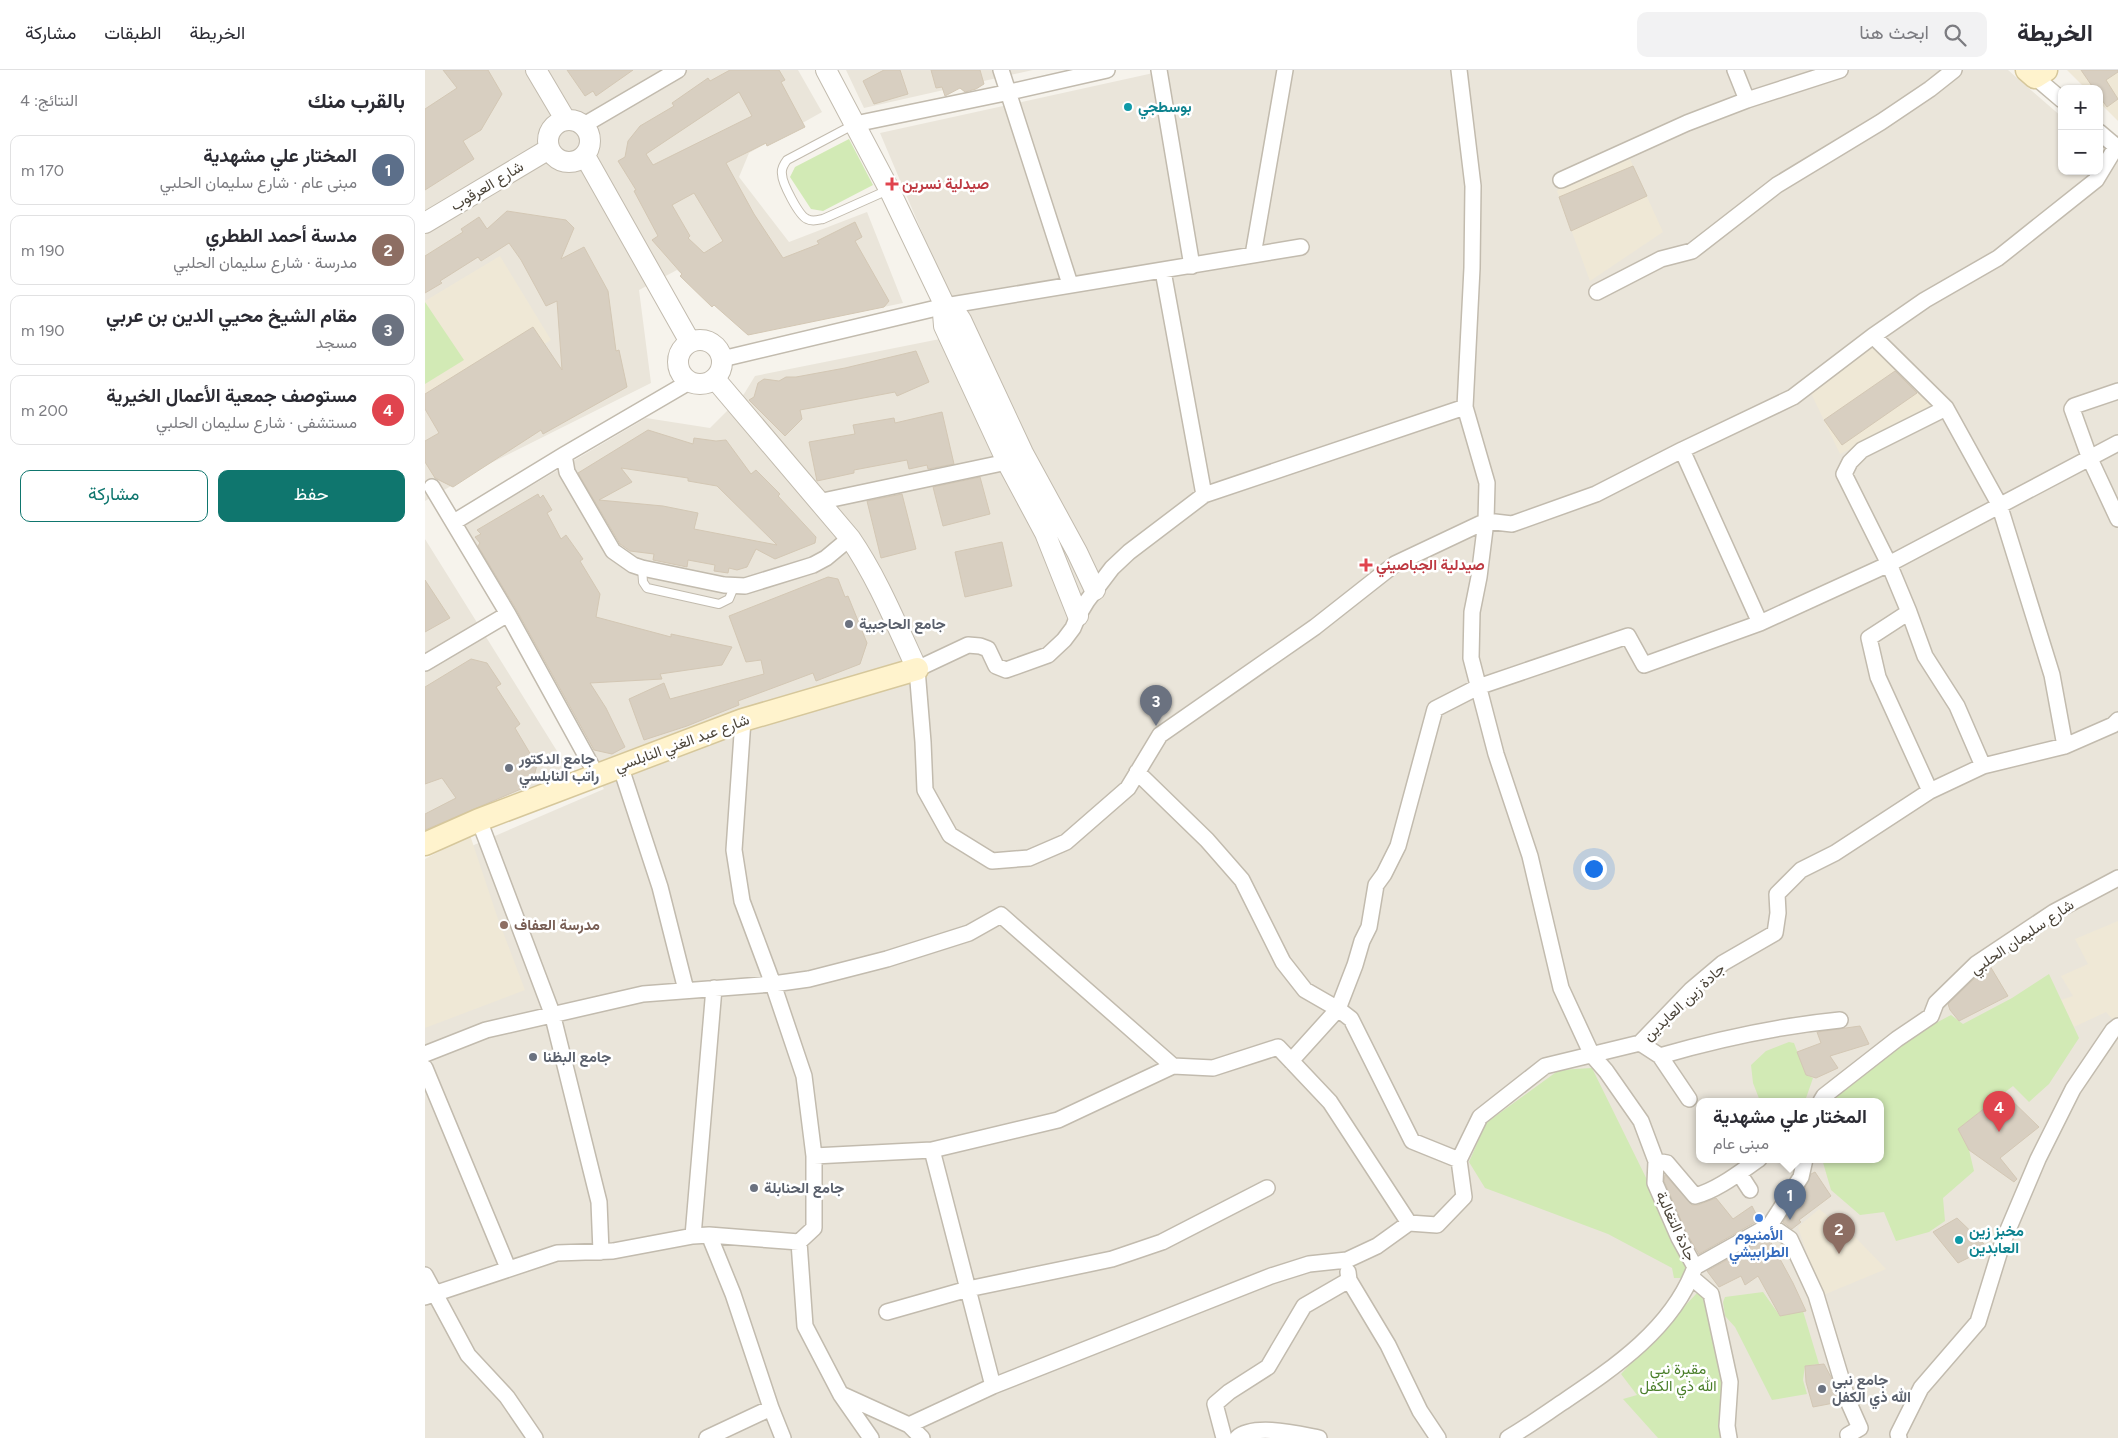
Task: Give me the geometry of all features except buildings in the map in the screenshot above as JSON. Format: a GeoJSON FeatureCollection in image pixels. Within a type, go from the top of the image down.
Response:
{"type":"FeatureCollection","features":[{"type":"Feature","properties":{"kind":"main road","name":"شارع عبد الغني النابلسي"},"geometry":{"type":"LineString","coordinates":[[425,844],[479,820],[596,774],[743,720],[917,669]]}},
{"type":"Feature","properties":{"kind":"street"},"geometry":{"type":"LineString","coordinates":[[536,70],[565,120]]}},
{"type":"Feature","properties":{"kind":"street"},"geometry":{"type":"LineString","coordinates":[[584,125],[678,70]]}},
{"type":"Feature","properties":{"kind":"street"},"geometry":{"type":"LineString","coordinates":[[826,70],[889,189],[945,306],[961,320],[1023,453],[1069,536],[1095,590]]}},
{"type":"Feature","properties":{"kind":"street"},"geometry":{"type":"LineString","coordinates":[[1001,70],[1010,92],[1070,284]]}},
{"type":"Feature","properties":{"kind":"street"},"geometry":{"type":"LineString","coordinates":[[855,124],[1107,70]]}},
{"type":"Feature","properties":{"kind":"street"},"geometry":{"type":"LineString","coordinates":[[1159,70],[1191,266]]}},
{"type":"Feature","properties":{"kind":"street"},"geometry":{"type":"LineString","coordinates":[[1253,255],[1285,70]]}},
{"type":"Feature","properties":{"kind":"street","name":"جادة التغالبة"},"geometry":{"type":"LineString","coordinates":[[1459,70],[1473,186],[1472,268],[1465,407],[1487,483],[1486,521],[1479,577],[1472,612],[1471,658],[1495,754],[1531,856],[1561,988],[1592,1055],[1606,1071],[1641,1121],[1656,1161],[1655,1183],[1693,1272]]}},
{"type":"Feature","properties":{"kind":"street"},"geometry":{"type":"LineString","coordinates":[[1735,70],[1747,100]]}},
{"type":"Feature","properties":{"kind":"street"},"geometry":{"type":"LineString","coordinates":[[1561,180],[1687,123],[1747,100],[1840,70]]}},
{"type":"Feature","properties":{"kind":"street"},"geometry":{"type":"LineString","coordinates":[[1597,292],[1661,259],[1692,251],[1777,185],[1881,122],[1930,90],[1954,70]]}},
{"type":"Feature","properties":{"kind":"street"},"geometry":{"type":"LineString","coordinates":[[2036,72],[2058,96]]}},
{"type":"Feature","properties":{"kind":"street"},"geometry":{"type":"LineString","coordinates":[[565,120],[578,121],[584,125],[591,137],[589,150],[585,156],[573,162],[565,162],[553,155],[547,143],[550,131],[554,125],[565,120]]}},
{"type":"Feature","properties":{"kind":"street"},"geometry":{"type":"LineString","coordinates":[[715,379],[850,538],[868,564],[917,669],[925,790],[950,835],[992,861],[1029,858],[1066,842],[1128,788],[1160,736],[1315,627],[1395,564],[1486,521],[1512,524],[1596,494],[1793,397],[1873,336],[1925,300],[1998,258],[2096,180],[2117,147],[2103,135]]}},
{"type":"Feature","properties":{"kind":"street","name":"شارع العرقوب"},"geometry":{"type":"LineString","coordinates":[[425,223],[549,149]]}},
{"type":"Feature","properties":{"kind":"street"},"geometry":{"type":"LineString","coordinates":[[585,156],[690,342]]}},
{"type":"Feature","properties":{"kind":"street"},"geometry":{"type":"LineString","coordinates":[[722,359],[945,306],[1301,247]]}},
{"type":"Feature","properties":{"kind":"street"},"geometry":{"type":"LineString","coordinates":[[1163,271],[1204,494]]}},
{"type":"Feature","properties":{"kind":"street"},"geometry":{"type":"LineString","coordinates":[[945,306],[943,313],[944,326],[1007,462],[1050,545],[1078,616]]}},
{"type":"Feature","properties":{"kind":"street"},"geometry":{"type":"LineString","coordinates":[[1873,336],[1946,408],[1999,504],[2052,674],[2065,746]]}},
{"type":"Feature","properties":{"kind":"street"},"geometry":{"type":"LineString","coordinates":[[698,340],[706,341],[719,351],[722,359],[722,366],[715,379],[703,385],[689,382],[678,370],[677,362],[683,347],[690,342],[698,340]]}},
{"type":"Feature","properties":{"kind":"street"},"geometry":{"type":"LineString","coordinates":[[454,522],[563,455],[689,382]]}},
{"type":"Feature","properties":{"kind":"street"},"geometry":{"type":"LineString","coordinates":[[2118,391],[2074,406],[2072,409],[2090,459],[2118,519]]}},
{"type":"Feature","properties":{"kind":"street"},"geometry":{"type":"LineString","coordinates":[[917,669],[968,645],[989,649],[996,666],[1006,670],[1048,655],[1064,640],[1073,628],[1078,616],[1111,568],[1204,494],[1465,407]]}},
{"type":"Feature","properties":{"kind":"street"},"geometry":{"type":"LineString","coordinates":[[1946,408],[1862,450],[1850,462],[1844,474],[1889,564],[1925,656],[1957,706],[1983,766]]}},
{"type":"Feature","properties":{"kind":"street"},"geometry":{"type":"LineString","coordinates":[[1291,1061],[1338,1009],[1362,941],[1369,927],[1376,885],[1384,874],[1398,846],[1435,709],[1478,687],[1628,636],[1644,665],[1760,623],[1889,564],[1999,504],[2118,443]]}},
{"type":"Feature","properties":{"kind":"street"},"geometry":{"type":"LineString","coordinates":[[1682,450],[1760,623]]}},
{"type":"Feature","properties":{"kind":"street"},"geometry":{"type":"LineString","coordinates":[[563,455],[567,472],[613,551],[642,568],[734,587],[757,583],[813,565],[827,558],[850,538]]}},
{"type":"Feature","properties":{"kind":"street"},"geometry":{"type":"LineString","coordinates":[[818,502],[1007,462]]}},
{"type":"Feature","properties":{"kind":"street"},"geometry":{"type":"LineString","coordinates":[[432,487],[508,614],[596,774]]}},
{"type":"Feature","properties":{"kind":"street"},"geometry":{"type":"LineString","coordinates":[[1050,545],[1069,536]]}},
{"type":"Feature","properties":{"kind":"street"},"geometry":{"type":"LineString","coordinates":[[1909,612],[1869,638],[1878,677],[1930,792]]}},
{"type":"Feature","properties":{"kind":"street"},"geometry":{"type":"LineString","coordinates":[[425,663],[508,614]]}},
{"type":"Feature","properties":{"kind":"street"},"geometry":{"type":"LineString","coordinates":[[430,1294],[557,1253],[613,1251],[693,1236],[799,1242],[813,1228],[814,1156],[805,1076],[742,901],[734,850],[743,720]]}},
{"type":"Feature","properties":{"kind":"street","name":"جادة زين العابدين"},"geometry":{"type":"LineString","coordinates":[[1459,1160],[1480,1117],[1545,1066],[1639,1043],[1691,990],[1723,963],[1775,932],[1778,913],[1777,894],[1801,870],[1835,853],[1930,792],[1983,766],[2065,746],[2113,725],[2118,720]]}},
{"type":"Feature","properties":{"kind":"street"},"geometry":{"type":"LineString","coordinates":[[620,765],[660,887],[687,990]]}},
{"type":"Feature","properties":{"kind":"street"},"geometry":{"type":"LineString","coordinates":[[909,1425],[993,1386],[1271,1276],[1309,1264],[1347,1260],[1377,1246],[1409,1223],[1437,1225],[1464,1197],[1459,1160],[1412,1141],[1351,1019],[1338,1009],[1305,990],[1283,962],[1241,880],[1207,840],[1137,772]]}},
{"type":"Feature","properties":{"kind":"street"},"geometry":{"type":"LineString","coordinates":[[479,820],[552,1014],[599,1202],[601,1252]]}},
{"type":"Feature","properties":{"kind":"street","name":"شارع سليمان الحلبي"},"geometry":{"type":"LineString","coordinates":[[1823,1098],[1897,1039],[1931,1016],[1936,1003],[1976,964],[2053,912],[2118,878]]}},
{"type":"Feature","properties":{"kind":"street"},"geometry":{"type":"LineString","coordinates":[[425,1054],[486,1030],[643,994],[773,984],[809,979],[887,959],[969,933],[1001,914],[1173,1066]]}},
{"type":"Feature","properties":{"kind":"street"},"geometry":{"type":"LineString","coordinates":[[693,1236],[714,988]]}},
{"type":"Feature","properties":{"kind":"street"},"geometry":{"type":"LineString","coordinates":[[1660,1056],[1732,1037],[1797,1024],[1840,1020]]}},
{"type":"Feature","properties":{"kind":"street"},"geometry":{"type":"LineString","coordinates":[[1899,1438],[1898,1434],[1921,1388],[1979,1322],[2002,1244],[2038,1159],[2073,1088],[2113,1030],[2118,1026]]}},
{"type":"Feature","properties":{"kind":"street"},"geometry":{"type":"LineString","coordinates":[[1639,1043],[1660,1056],[1689,1099]]}},
{"type":"Feature","properties":{"kind":"street"},"geometry":{"type":"LineString","coordinates":[[814,1156],[932,1150],[1058,1120],[1173,1066],[1213,1068],[1278,1047],[1330,1102],[1409,1223]]}},
{"type":"Feature","properties":{"kind":"street"},"geometry":{"type":"LineString","coordinates":[[425,1068],[508,1268]]}},
{"type":"Feature","properties":{"kind":"street"},"geometry":{"type":"LineString","coordinates":[[932,1150],[993,1386]]}},
{"type":"Feature","properties":{"kind":"street"},"geometry":{"type":"LineString","coordinates":[[1656,1161],[1667,1163],[1695,1196],[1703,1194],[1753,1163]]}},
{"type":"Feature","properties":{"kind":"street"},"geometry":{"type":"LineString","coordinates":[[1508,1438],[1613,1368],[1661,1324],[1693,1272],[1770,1225],[1801,1177],[1804,1163]]}},
{"type":"Feature","properties":{"kind":"street"},"geometry":{"type":"LineString","coordinates":[[1739,1173],[1749,1190]]}},
{"type":"Feature","properties":{"kind":"street"},"geometry":{"type":"LineString","coordinates":[[887,1312],[968,1289],[1112,1258],[1154,1244],[1267,1188]]}},
{"type":"Feature","properties":{"kind":"street"},"geometry":{"type":"LineString","coordinates":[[1770,1225],[1789,1239],[1816,1295],[1848,1401],[1860,1428],[1848,1435],[1849,1438]]}},
{"type":"Feature","properties":{"kind":"street"},"geometry":{"type":"LineString","coordinates":[[709,1236],[733,1294],[783,1438]]}},
{"type":"Feature","properties":{"kind":"street"},"geometry":{"type":"LineString","coordinates":[[799,1242],[805,1326],[841,1395],[871,1438]]}},
{"type":"Feature","properties":{"kind":"street"},"geometry":{"type":"LineString","coordinates":[[1347,1260],[1349,1280],[1388,1345],[1420,1411],[1438,1438]]}},
{"type":"Feature","properties":{"kind":"street"},"geometry":{"type":"LineString","coordinates":[[1693,1272],[1711,1294],[1730,1382],[1727,1426],[1729,1438]]}},
{"type":"Feature","properties":{"kind":"street"},"geometry":{"type":"LineString","coordinates":[[425,1275],[430,1294],[468,1355],[507,1397],[535,1438]]}},
{"type":"Feature","properties":{"kind":"street"},"geometry":{"type":"LineString","coordinates":[[1224,1438],[1215,1404],[1229,1392],[1268,1367],[1304,1306],[1349,1280]]}},
{"type":"Feature","properties":{"kind":"street"},"geometry":{"type":"LineString","coordinates":[[841,1395],[909,1425],[922,1438]]}},
{"type":"Feature","properties":{"kind":"street"},"geometry":{"type":"LineString","coordinates":[[707,1438],[771,1408]]}},
{"type":"Feature","properties":{"kind":"street"},"geometry":{"type":"LineString","coordinates":[[1237,1438],[1244,1432],[1319,1438]]}},
{"type":"Feature","properties":{"kind":"lane"},"geometry":{"type":"LineString","coordinates":[[855,124],[787,160],[781,172],[782,179],[801,215],[815,221],[889,189]]}},
{"type":"Feature","properties":{"kind":"shaded area"},"geometry":{"type":"Polygon","coordinates":[[[425,70],[798,70],[822,112],[749,153],[739,177],[789,242],[867,212],[903,303],[748,335],[677,270],[639,290],[651,383],[491,463],[425,501],[425,70]]]}},
{"type":"Feature","properties":{"kind":"shaded area"},"geometry":{"type":"Polygon","coordinates":[[[846,70],[1033,70],[864,108],[846,70]]]}},
{"type":"Feature","properties":{"kind":"shaded area"},"geometry":{"type":"Polygon","coordinates":[[[1167,70],[2008,70],[2058,114],[2058,175],[2103,175],[2103,137],[2118,135],[2118,1438],[425,1438],[425,866],[604,789],[458,529],[646,418],[710,428],[744,394],[755,376],[965,334],[880,133],[1167,70]]]}},
{"type":"Feature","properties":{"kind":"shaded area"},"geometry":{"type":"Polygon","coordinates":[[[2067,70],[2118,70],[2118,121],[2103,106],[2103,85],[2082,85],[2067,70]]]}},
{"type":"Feature","properties":{"kind":"shaded area"},"geometry":{"type":"Polygon","coordinates":[[[1628,155],[1663,232],[1590,281],[1557,191],[1566,180],[1628,155]]]}},
{"type":"Feature","properties":{"kind":"shaded area"},"geometry":{"type":"Polygon","coordinates":[[[500,256],[551,340],[428,415],[425,409],[425,301],[500,256]]]}},
{"type":"Feature","properties":{"kind":"shaded area"},"geometry":{"type":"Polygon","coordinates":[[[1871,337],[1935,408],[1840,454],[1810,391],[1871,337]]]}},
{"type":"Feature","properties":{"kind":"shaded area"},"geometry":{"type":"Polygon","coordinates":[[[425,539],[570,772],[425,838],[425,539]]]}},
{"type":"Feature","properties":{"kind":"shaded area"},"geometry":{"type":"Polygon","coordinates":[[[470,835],[498,919],[525,990],[425,1028],[425,859],[470,835]]]}},
{"type":"Feature","properties":{"kind":"shaded area"},"geometry":{"type":"Polygon","coordinates":[[[2118,921],[2118,1020],[2114,1021],[2106,1012],[2074,1027],[2061,1000],[2073,996],[2061,976],[2088,964],[2075,939],[2118,921]]]}},
{"type":"Feature","properties":{"kind":"shaded area"},"geometry":{"type":"Polygon","coordinates":[[[1819,1209],[1856,1238],[1886,1269],[1821,1296],[1798,1227],[1819,1209]]]}},
{"type":"Feature","properties":{"kind":"green space"},"geometry":{"type":"Polygon","coordinates":[[[849,139],[873,185],[823,211],[811,209],[790,177],[795,167],[849,139]]]}},
{"type":"Feature","properties":{"kind":"green space"},"geometry":{"type":"Polygon","coordinates":[[[425,302],[464,360],[425,384],[425,302]]]}},
{"type":"Feature","properties":{"kind":"green space"},"geometry":{"type":"Polygon","coordinates":[[[2049,974],[2079,1038],[2049,1084],[2029,1102],[2013,1086],[1958,1129],[1969,1150],[1974,1171],[1943,1198],[1945,1221],[1929,1232],[1896,1241],[1884,1212],[1860,1215],[1831,1190],[1823,1163],[1884,1163],[1884,1098],[1833,1098],[1915,1034],[1951,1015],[1963,1024],[2012,998],[2049,974]]]}},
{"type":"Feature","properties":{"kind":"green space"},"geometry":{"type":"Polygon","coordinates":[[[1789,1042],[1794,1043],[1806,1075],[1813,1078],[1806,1098],[1759,1098],[1753,1083],[1751,1065],[1766,1051],[1789,1042]]]}},
{"type":"Feature","properties":{"kind":"green space"},"geometry":{"type":"Polygon","coordinates":[[[1592,1068],[1689,1265],[1683,1278],[1674,1278],[1672,1268],[1608,1234],[1485,1188],[1469,1162],[1486,1123],[1559,1070],[1592,1068]]]}},
{"type":"Feature","properties":{"kind":"green space"},"geometry":{"type":"Polygon","coordinates":[[[1763,1292],[1780,1316],[1803,1311],[1819,1364],[1805,1366],[1803,1380],[1807,1394],[1772,1400],[1735,1327],[1725,1316],[1723,1302],[1725,1297],[1763,1292]]]}},
{"type":"Feature","properties":{"kind":"green space","name":"مقبرة نبي الله ذي الكفل"},"geometry":{"type":"Polygon","coordinates":[[[1697,1293],[1704,1298],[1719,1350],[1722,1382],[1720,1438],[1658,1438],[1623,1399],[1637,1395],[1621,1374],[1697,1293]]]}},
{"type":"Feature","properties":{"kind":"place","name":"بوسطجي"},"geometry":{"type":"Point","coordinates":[1128,107]}},
{"type":"Feature","properties":{"kind":"place","name":"صيدلية نسرين"},"geometry":{"type":"Point","coordinates":[892,184]}},
{"type":"Feature","properties":{"kind":"place","name":"صيدلية الجباصيني"},"geometry":{"type":"Point","coordinates":[1366,565]}},
{"type":"Feature","properties":{"kind":"place","name":"جامع الحاجبية"},"geometry":{"type":"Point","coordinates":[849,624]}},
{"type":"Feature","properties":{"kind":"place","name":"مقام الشيخ محيي الدين بن عربي"},"geometry":{"type":"Point","coordinates":[1156,726]}},
{"type":"Feature","properties":{"kind":"place","name":"جامع الدكتور راتب النابلسي"},"geometry":{"type":"Point","coordinates":[509,768]}},
{"type":"Feature","properties":{"kind":"place","name":"مدرسة العفاف"},"geometry":{"type":"Point","coordinates":[504,925]}},
{"type":"Feature","properties":{"kind":"place","name":"جامع البظنا"},"geometry":{"type":"Point","coordinates":[533,1057]}},
{"type":"Feature","properties":{"kind":"place","name":"مستوصف جمعية الأعمال الخيرية"},"geometry":{"type":"Point","coordinates":[1999,1132]}},
{"type":"Feature","properties":{"kind":"place","name":"جامع الحنابلة"},"geometry":{"type":"Point","coordinates":[754,1188]}},
{"type":"Feature","properties":{"kind":"place","name":"الأمنيوم الطرابيشي"},"geometry":{"type":"Point","coordinates":[1759,1218]}},
{"type":"Feature","properties":{"kind":"place","name":"المختار علي مشهدية"},"geometry":{"type":"Point","coordinates":[1790,1220]}},
{"type":"Feature","properties":{"kind":"place","name":"مخبز زين العابدين"},"geometry":{"type":"Point","coordinates":[1959,1240]}},
{"type":"Feature","properties":{"kind":"place","name":"مدسة أحمد الططري"},"geometry":{"type":"Point","coordinates":[1839,1254]}},
{"type":"Feature","properties":{"kind":"place","name":"جامع نبي الله ذي الكفل"},"geometry":{"type":"Point","coordinates":[1822,1389]}}]}
